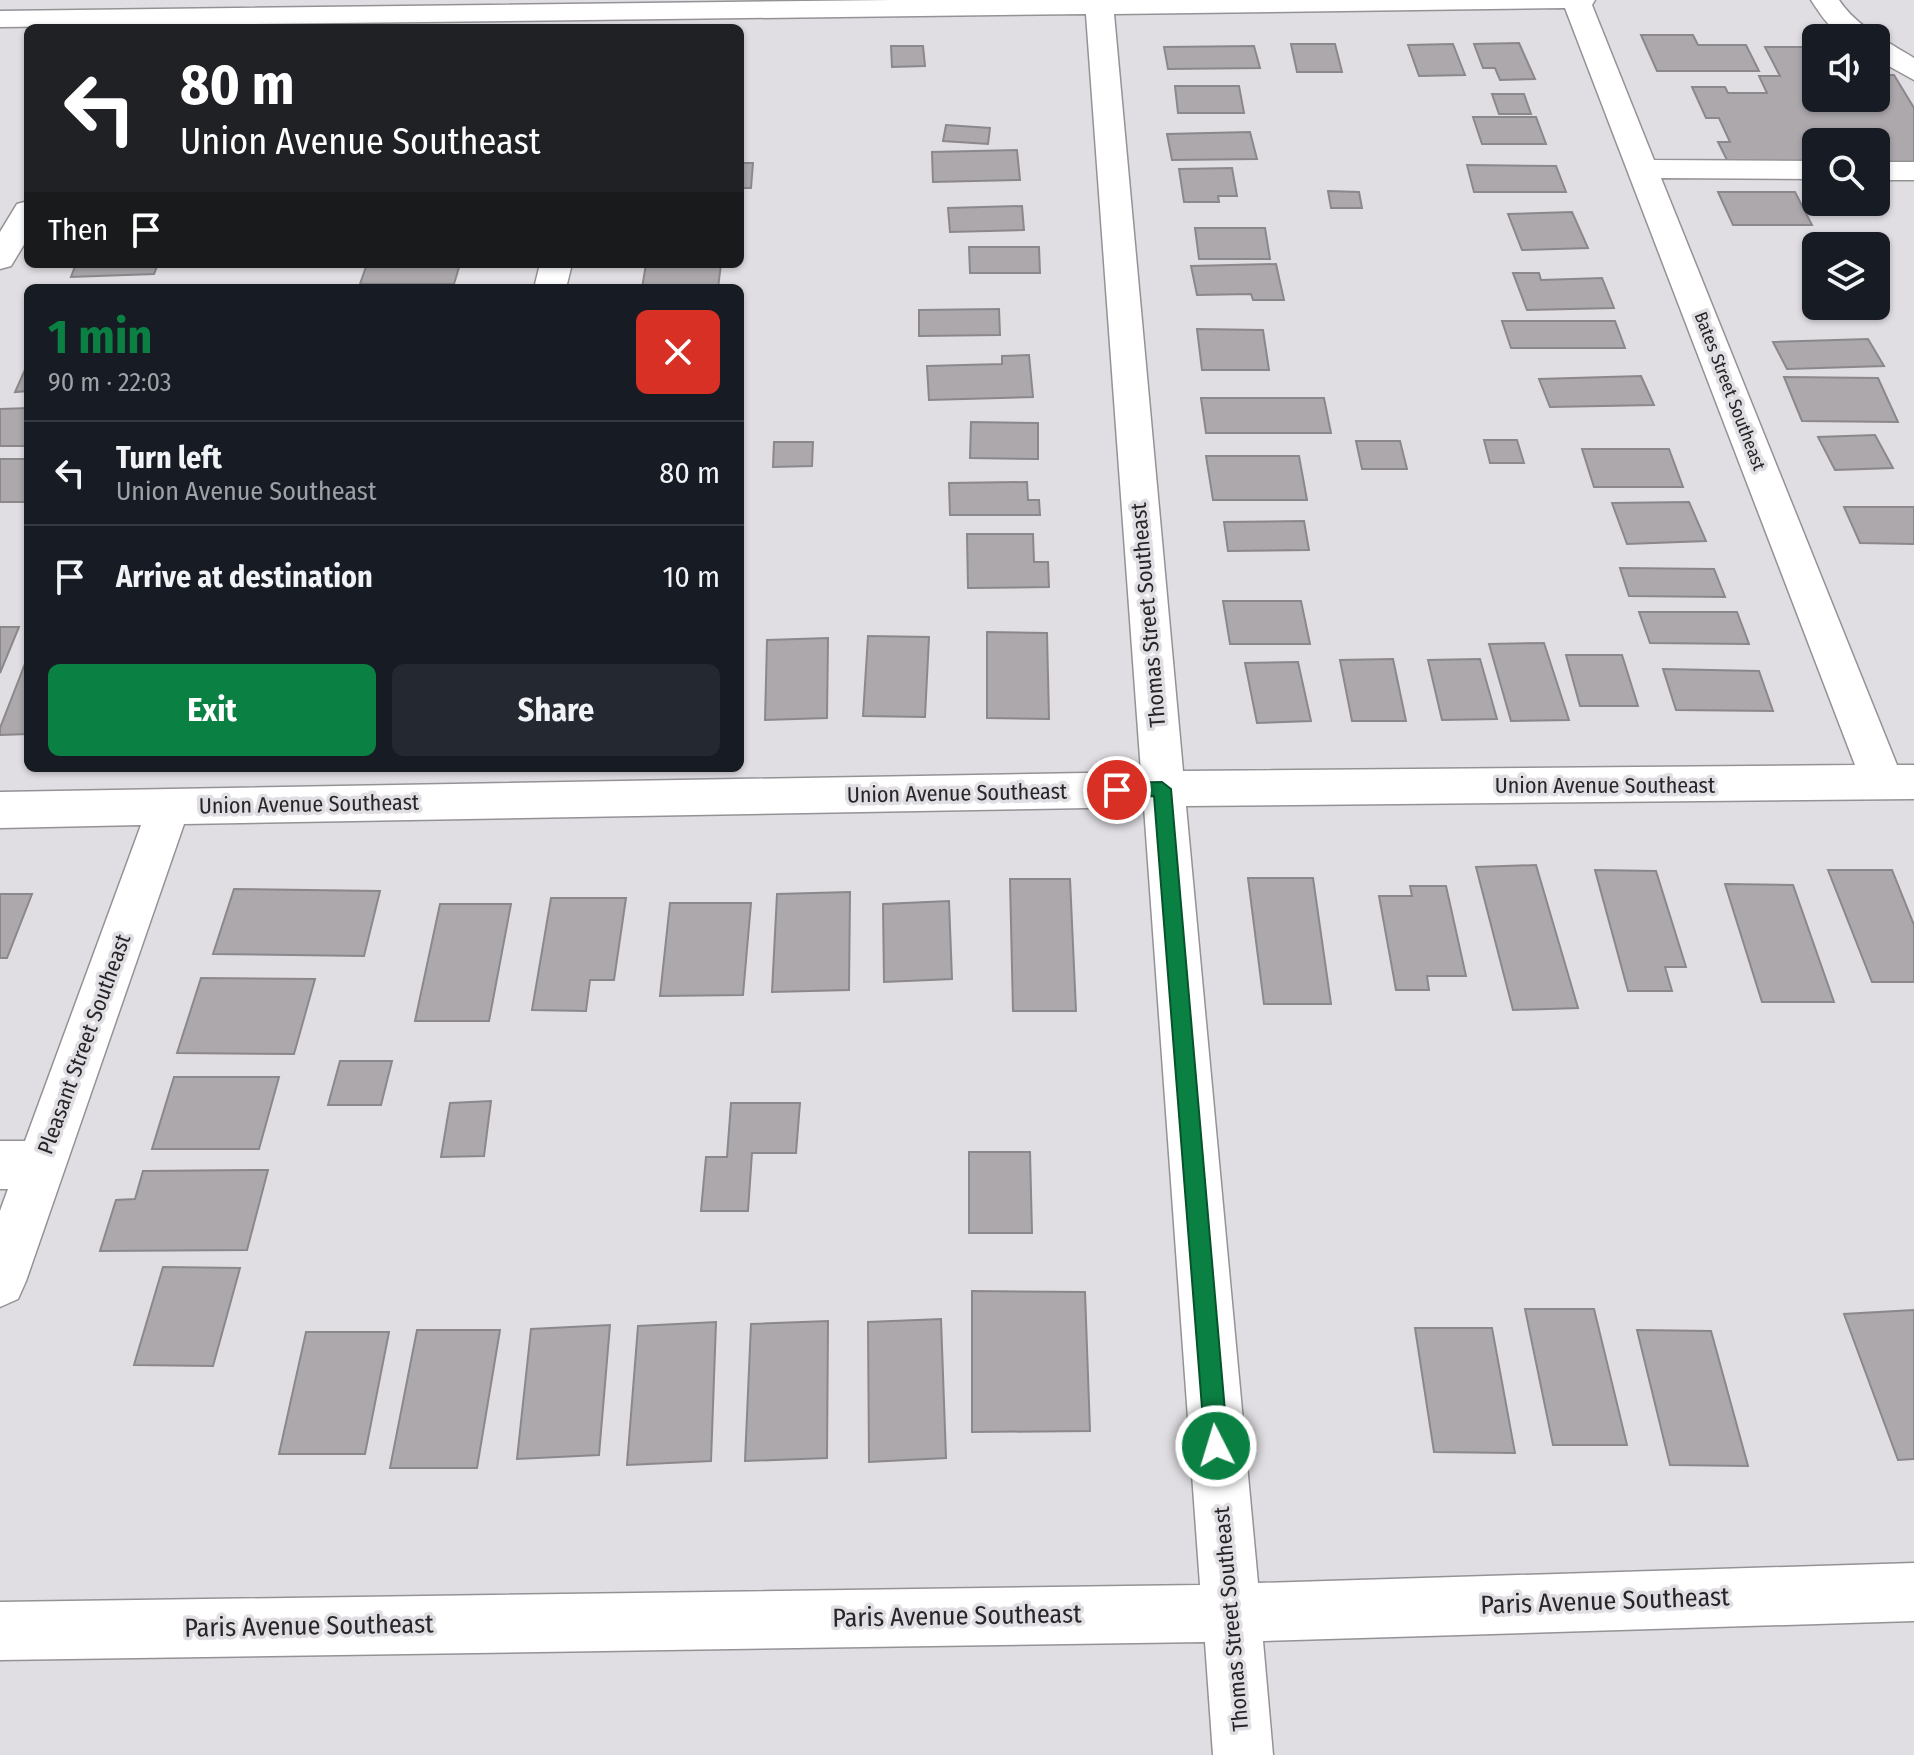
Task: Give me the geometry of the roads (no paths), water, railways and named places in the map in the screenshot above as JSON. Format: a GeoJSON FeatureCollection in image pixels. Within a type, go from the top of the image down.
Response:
{"type":"FeatureCollection","features":[{"type":"Feature","properties":{"kind":"street"},"geometry":{"type":"LineString","coordinates":[[0,19],[141,15],[614,19],[1099,3],[1579,0]]}},
{"type":"Feature","properties":{"kind":"street","name":"Bates Street Southeast"},"geometry":{"type":"LineString","coordinates":[[1579,0],[1642,169],[1899,782]]}},
{"type":"Feature","properties":{"kind":"street"},"geometry":{"type":"LineString","coordinates":[[1825,0],[1844,24]]}},
{"type":"Feature","properties":{"kind":"street","name":"Thomas Street Southeast"},"geometry":{"type":"LineString","coordinates":[[1099,3],[1243,1755]]}},
{"type":"Feature","properties":{"kind":"street"},"geometry":{"type":"LineString","coordinates":[[1890,47],[1914,50]]}},
{"type":"Feature","properties":{"kind":"street"},"geometry":{"type":"LineString","coordinates":[[1890,55],[1914,71]]}},
{"type":"Feature","properties":{"kind":"street"},"geometry":{"type":"LineString","coordinates":[[1642,169],[1802,170]]}},
{"type":"Feature","properties":{"kind":"street"},"geometry":{"type":"LineString","coordinates":[[1890,171],[1914,171]]}},
{"type":"Feature","properties":{"kind":"street"},"geometry":{"type":"LineString","coordinates":[[0,259],[24,218]]}},
{"type":"Feature","properties":{"kind":"street","name":"Union Avenue Southeast"},"geometry":{"type":"LineString","coordinates":[[0,810],[169,807],[432,785],[1162,789],[1899,782]]}},
{"type":"Feature","properties":{"kind":"street","name":"Pleasant Street Southeast"},"geometry":{"type":"LineString","coordinates":[[0,1281],[21,1165],[169,807]]}},
{"type":"Feature","properties":{"kind":"street","name":"Paris Avenue Southeast"},"geometry":{"type":"LineString","coordinates":[[0,1631],[1230,1613],[1914,1592]]}}]}
